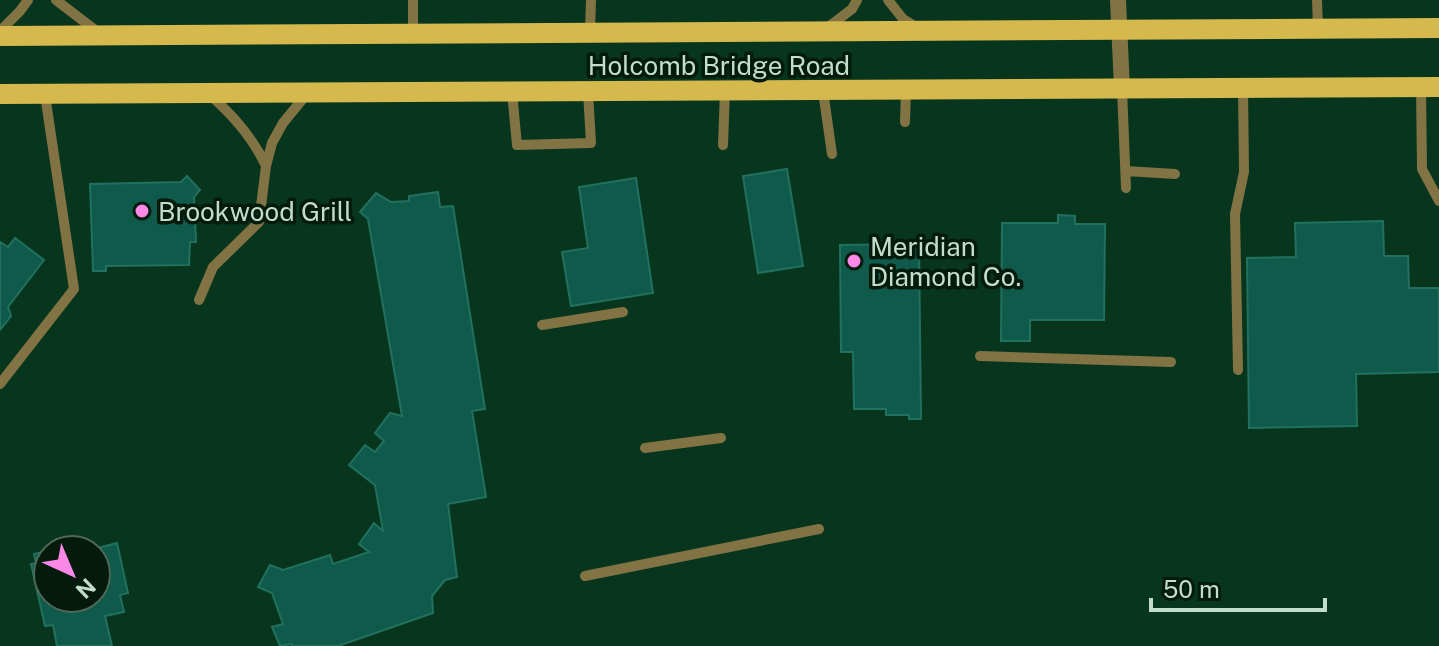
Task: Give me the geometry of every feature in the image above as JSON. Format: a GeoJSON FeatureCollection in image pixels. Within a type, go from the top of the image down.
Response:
{"type":"FeatureCollection","features":[{"type":"Feature","properties":{"kind":"main road","name":"Holcomb Bridge Road"},"geometry":{"type":"LineString","coordinates":[[0,34],[104,36],[1439,28]]}},
{"type":"Feature","properties":{"kind":"main road","name":"Holcomb Bridge Road"},"geometry":{"type":"LineString","coordinates":[[0,94],[1430,87]]}},
{"type":"Feature","properties":{"kind":"street"},"geometry":{"type":"LineString","coordinates":[[1118,0],[1122,89]]}},
{"type":"Feature","properties":{"kind":"lane"},"geometry":{"type":"LineString","coordinates":[[0,34],[28,0]]}},
{"type":"Feature","properties":{"kind":"lane"},"geometry":{"type":"LineString","coordinates":[[56,0],[104,36]]}},
{"type":"Feature","properties":{"kind":"lane"},"geometry":{"type":"LineString","coordinates":[[413,0],[413,32]]}},
{"type":"Feature","properties":{"kind":"lane"},"geometry":{"type":"LineString","coordinates":[[590,31],[591,0]]}},
{"type":"Feature","properties":{"kind":"lane"},"geometry":{"type":"LineString","coordinates":[[823,30],[845,14],[857,0]]}},
{"type":"Feature","properties":{"kind":"lane"},"geometry":{"type":"LineString","coordinates":[[888,0],[903,19],[921,30]]}},
{"type":"Feature","properties":{"kind":"lane"},"geometry":{"type":"LineString","coordinates":[[1317,0],[1318,28]]}},
{"type":"Feature","properties":{"kind":"lane"},"geometry":{"type":"LineString","coordinates":[[1238,370],[1235,214],[1244,172],[1243,87]]}},
{"type":"Feature","properties":{"kind":"lane"},"geometry":{"type":"LineString","coordinates":[[1430,87],[1422,169],[1439,201]]}},
{"type":"Feature","properties":{"kind":"lane"},"geometry":{"type":"LineString","coordinates":[[1122,89],[1126,188]]}},
{"type":"Feature","properties":{"kind":"lane"},"geometry":{"type":"LineString","coordinates":[[905,122],[906,90]]}},
{"type":"Feature","properties":{"kind":"lane"},"geometry":{"type":"LineString","coordinates":[[199,300],[213,267],[259,222],[272,143],[283,123],[310,91]]}},
{"type":"Feature","properties":{"kind":"lane"},"geometry":{"type":"LineString","coordinates":[[723,145],[725,91]]}},
{"type":"Feature","properties":{"kind":"lane"},"geometry":{"type":"LineString","coordinates":[[823,91],[832,154]]}},
{"type":"Feature","properties":{"kind":"lane"},"geometry":{"type":"LineString","coordinates":[[512,92],[517,145],[591,143],[588,92]]}},
{"type":"Feature","properties":{"kind":"lane"},"geometry":{"type":"LineString","coordinates":[[208,93],[233,115],[257,147],[266,166]]}},
{"type":"Feature","properties":{"kind":"lane"},"geometry":{"type":"LineString","coordinates":[[0,384],[74,289],[45,95]]}},
{"type":"Feature","properties":{"kind":"lane"},"geometry":{"type":"LineString","coordinates":[[1126,171],[1175,174]]}},
{"type":"Feature","properties":{"kind":"lane"},"geometry":{"type":"LineString","coordinates":[[542,325],[623,312]]}},
{"type":"Feature","properties":{"kind":"lane"},"geometry":{"type":"LineString","coordinates":[[980,356],[1171,362]]}},
{"type":"Feature","properties":{"kind":"lane"},"geometry":{"type":"LineString","coordinates":[[645,448],[721,438]]}},
{"type":"Feature","properties":{"kind":"lane"},"geometry":{"type":"LineString","coordinates":[[585,576],[819,529]]}},
{"type":"Feature","properties":{"kind":"building"},"geometry":{"type":"Polygon","coordinates":[[[787,169],[803,266],[758,273],[743,176],[787,169]]]}},
{"type":"Feature","properties":{"kind":"building","name":"Brookwood Grill"},"geometry":{"type":"Polygon","coordinates":[[[187,176],[200,190],[194,197],[196,242],[190,242],[189,265],[106,266],[106,271],[93,271],[90,184],[181,182],[187,176]]]}},
{"type":"Feature","properties":{"kind":"building"},"geometry":{"type":"Polygon","coordinates":[[[636,178],[653,293],[571,306],[562,252],[588,248],[579,187],[636,178]]]}},
{"type":"Feature","properties":{"kind":"building"},"geometry":{"type":"Polygon","coordinates":[[[438,192],[440,207],[453,206],[485,409],[472,411],[486,497],[448,504],[457,577],[445,580],[432,596],[433,613],[338,646],[280,646],[272,627],[283,624],[272,593],[258,587],[270,565],[283,570],[330,555],[333,564],[369,552],[359,544],[374,523],[383,531],[375,485],[349,465],[365,445],[375,452],[384,441],[375,433],[390,413],[402,416],[368,219],[360,212],[376,193],[391,202],[409,201],[409,196],[438,192]]]}},
{"type":"Feature","properties":{"kind":"building"},"geometry":{"type":"Polygon","coordinates":[[[1058,215],[1075,216],[1075,224],[1105,224],[1104,320],[1030,320],[1030,341],[1001,341],[1002,223],[1058,223],[1058,215]]]}},
{"type":"Feature","properties":{"kind":"building"},"geometry":{"type":"Polygon","coordinates":[[[1383,221],[1384,256],[1408,256],[1409,288],[1439,288],[1439,372],[1356,374],[1357,426],[1249,428],[1247,258],[1296,257],[1295,223],[1383,221]]]}},
{"type":"Feature","properties":{"kind":"building"},"geometry":{"type":"Polygon","coordinates":[[[15,238],[44,260],[8,307],[11,316],[0,330],[0,242],[8,247],[15,238]]]}},
{"type":"Feature","properties":{"kind":"building"},"geometry":{"type":"Polygon","coordinates":[[[919,244],[921,419],[909,419],[909,415],[886,415],[886,409],[854,409],[853,352],[841,352],[840,245],[919,244]]]}},
{"type":"Feature","properties":{"kind":"building"},"geometry":{"type":"Polygon","coordinates":[[[117,543],[128,593],[120,595],[124,612],[105,616],[112,646],[57,646],[53,625],[45,626],[42,614],[112,614],[112,544],[117,543]]]}},
{"type":"Feature","properties":{"kind":"place","name":"Brookwood Grill"},"geometry":{"type":"Point","coordinates":[142,211]}},
{"type":"Feature","properties":{"kind":"place","name":"Meridian Diamond Co."},"geometry":{"type":"Point","coordinates":[854,261]}}]}
